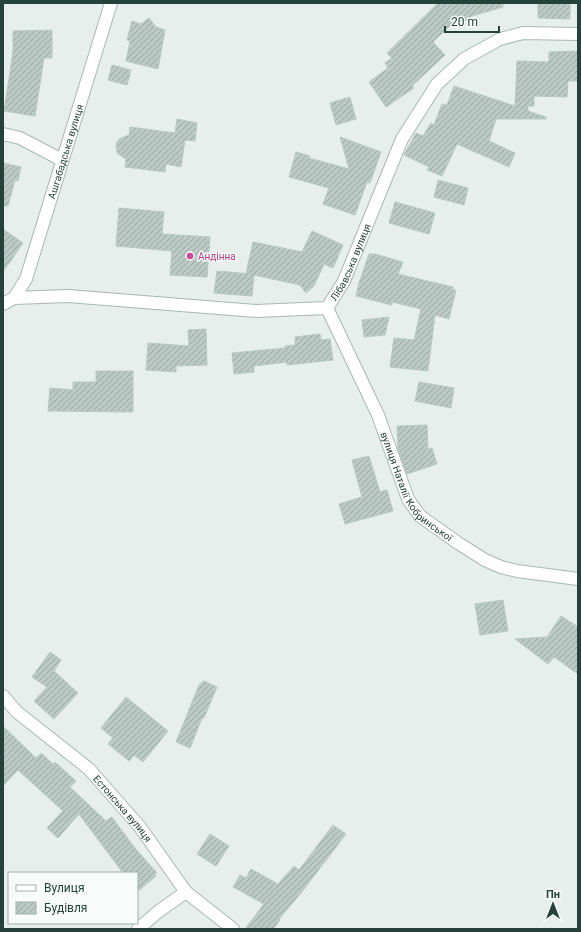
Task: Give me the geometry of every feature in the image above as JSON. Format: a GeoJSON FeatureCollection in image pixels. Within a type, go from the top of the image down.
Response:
{"type":"FeatureCollection","features":[{"type":"Feature","properties":{"kind":"street","name":"Ашгабадська вулиця"},"geometry":{"type":"LineString","coordinates":[[14,298],[26,279],[111,3]]}},
{"type":"Feature","properties":{"kind":"street","name":"Лібавська вулиця"},"geometry":{"type":"LineString","coordinates":[[3,304],[14,298],[68,296],[256,311],[327,308],[344,281],[402,139],[437,84],[464,59],[500,40],[524,33],[578,34]]}},
{"type":"Feature","properties":{"kind":"street"},"geometry":{"type":"LineString","coordinates":[[3,134],[20,138],[62,160]]}},
{"type":"Feature","properties":{"kind":"street","name":"вулиця Наталії Кобринської"},"geometry":{"type":"LineString","coordinates":[[327,308],[378,415],[408,499],[420,516],[465,548],[485,560],[501,567],[517,571],[578,580]]}},
{"type":"Feature","properties":{"kind":"street","name":"Естонська вулиця"},"geometry":{"type":"LineString","coordinates":[[3,696],[17,712],[89,769],[140,827],[186,892],[233,929]]}},
{"type":"Feature","properties":{"kind":"street"},"geometry":{"type":"LineString","coordinates":[[138,929],[159,911],[186,892]]}},
{"type":"Feature","properties":{"kind":"building"},"geometry":{"type":"Polygon","coordinates":[[[438,3],[503,3],[503,7],[472,16],[464,22],[455,21],[433,42],[445,55],[412,86],[414,88],[386,107],[369,82],[388,68],[385,63],[392,58],[387,53],[438,3]]]}},
{"type":"Feature","properties":{"kind":"building"},"geometry":{"type":"Polygon","coordinates":[[[538,3],[570,3],[570,19],[538,18],[538,3]]]}},
{"type":"Feature","properties":{"kind":"building"},"geometry":{"type":"Polygon","coordinates":[[[149,18],[156,27],[165,30],[158,69],[126,61],[130,41],[127,40],[132,21],[141,24],[149,18]]]}},
{"type":"Feature","properties":{"kind":"building"},"geometry":{"type":"Polygon","coordinates":[[[52,30],[52,58],[44,58],[35,116],[4,111],[13,52],[13,31],[52,30]]]}},
{"type":"Feature","properties":{"kind":"building"},"geometry":{"type":"Polygon","coordinates":[[[578,51],[578,81],[568,81],[567,97],[534,96],[534,106],[528,106],[528,111],[546,117],[546,119],[496,119],[489,141],[515,153],[509,167],[457,144],[442,176],[427,170],[429,167],[404,155],[416,133],[423,136],[431,123],[434,125],[442,104],[447,105],[454,86],[515,106],[517,61],[549,62],[549,52],[578,51]]]}},
{"type":"Feature","properties":{"kind":"building"},"geometry":{"type":"Polygon","coordinates":[[[112,65],[131,70],[127,85],[108,80],[112,65]]]}},
{"type":"Feature","properties":{"kind":"building"},"geometry":{"type":"Polygon","coordinates":[[[350,97],[356,119],[336,125],[330,103],[350,97]]]}},
{"type":"Feature","properties":{"kind":"building"},"geometry":{"type":"Polygon","coordinates":[[[177,119],[197,123],[195,141],[185,140],[181,167],[166,164],[165,172],[125,167],[126,159],[117,153],[116,144],[119,139],[129,135],[130,127],[175,133],[177,119]]]}},
{"type":"Feature","properties":{"kind":"building"},"geometry":{"type":"Polygon","coordinates":[[[340,137],[381,152],[370,183],[367,182],[355,215],[323,204],[329,188],[289,177],[296,152],[310,156],[309,158],[349,169],[340,137]]]}},
{"type":"Feature","properties":{"kind":"building"},"geometry":{"type":"Polygon","coordinates":[[[3,163],[21,167],[18,181],[15,180],[8,206],[3,206],[3,163]]]}},
{"type":"Feature","properties":{"kind":"building"},"geometry":{"type":"Polygon","coordinates":[[[438,180],[468,188],[464,205],[434,197],[438,180]]]}},
{"type":"Feature","properties":{"kind":"building"},"geometry":{"type":"Polygon","coordinates":[[[395,202],[435,213],[429,234],[389,223],[395,202]]]}},
{"type":"Feature","properties":{"kind":"building"},"geometry":{"type":"Polygon","coordinates":[[[119,208],[164,212],[162,234],[210,237],[207,277],[170,275],[172,251],[116,246],[119,208]]]}},
{"type":"Feature","properties":{"kind":"building"},"geometry":{"type":"Polygon","coordinates":[[[3,229],[23,243],[3,272],[3,229]]]}},
{"type":"Feature","properties":{"kind":"building"},"geometry":{"type":"Polygon","coordinates":[[[312,231],[343,245],[333,268],[324,264],[314,286],[306,293],[300,285],[254,275],[252,296],[214,293],[217,271],[251,274],[246,273],[253,242],[302,252],[312,231]]]}},
{"type":"Feature","properties":{"kind":"building"},"geometry":{"type":"Polygon","coordinates":[[[369,254],[375,254],[403,262],[398,274],[453,287],[453,290],[456,290],[449,319],[435,315],[428,371],[390,367],[394,338],[414,340],[420,313],[422,313],[420,312],[421,309],[392,302],[392,305],[356,296],[369,254]]]}},
{"type":"Feature","properties":{"kind":"building"},"geometry":{"type":"Polygon","coordinates":[[[389,317],[385,335],[364,337],[362,320],[389,317]]]}},
{"type":"Feature","properties":{"kind":"building"},"geometry":{"type":"Polygon","coordinates":[[[206,329],[207,365],[176,366],[176,372],[146,370],[148,343],[189,346],[188,330],[206,329]]]}},
{"type":"Feature","properties":{"kind":"building"},"geometry":{"type":"Polygon","coordinates":[[[320,334],[321,340],[330,339],[333,360],[287,365],[287,362],[254,366],[254,372],[234,374],[232,353],[285,348],[285,346],[295,345],[295,337],[320,334]]]}},
{"type":"Feature","properties":{"kind":"building"},"geometry":{"type":"Polygon","coordinates":[[[96,371],[133,371],[133,412],[48,411],[50,388],[73,390],[73,382],[96,382],[96,371]]]}},
{"type":"Feature","properties":{"kind":"building"},"geometry":{"type":"Polygon","coordinates":[[[419,382],[454,388],[451,408],[415,401],[419,382]]]}},
{"type":"Feature","properties":{"kind":"building"},"geometry":{"type":"Polygon","coordinates":[[[427,425],[428,449],[432,448],[437,464],[407,474],[398,449],[397,426],[427,425]]]}},
{"type":"Feature","properties":{"kind":"building"},"geometry":{"type":"Polygon","coordinates":[[[369,456],[380,492],[387,490],[393,511],[345,524],[339,504],[362,497],[352,460],[369,456]]]}},
{"type":"Feature","properties":{"kind":"building"},"geometry":{"type":"Polygon","coordinates":[[[503,600],[508,631],[480,635],[475,604],[503,600]]]}},
{"type":"Feature","properties":{"kind":"building"},"geometry":{"type":"Polygon","coordinates":[[[561,616],[578,627],[578,674],[554,657],[548,664],[515,639],[547,637],[561,616]]]}},
{"type":"Feature","properties":{"kind":"building"},"geometry":{"type":"Polygon","coordinates":[[[50,652],[61,660],[54,671],[78,693],[54,719],[34,701],[47,687],[32,677],[50,652]]]}},
{"type":"Feature","properties":{"kind":"building"},"geometry":{"type":"Polygon","coordinates":[[[204,681],[217,687],[190,748],[176,742],[199,685],[204,681]]]}},
{"type":"Feature","properties":{"kind":"building"},"geometry":{"type":"Polygon","coordinates":[[[126,697],[168,731],[143,762],[134,755],[129,761],[108,744],[113,738],[101,728],[126,697]]]}},
{"type":"Feature","properties":{"kind":"building"},"geometry":{"type":"Polygon","coordinates":[[[3,726],[36,758],[41,753],[53,764],[55,762],[76,781],[70,787],[106,821],[112,817],[134,847],[157,873],[154,873],[156,876],[138,891],[138,872],[122,872],[79,814],[58,838],[47,828],[63,811],[18,770],[3,786],[3,726]]]}},
{"type":"Feature","properties":{"kind":"building"},"geometry":{"type":"Polygon","coordinates":[[[333,825],[346,834],[279,919],[280,920],[273,929],[245,929],[264,904],[233,887],[240,875],[246,878],[251,869],[278,884],[294,866],[299,870],[333,825]]]}},
{"type":"Feature","properties":{"kind":"building"},"geometry":{"type":"Polygon","coordinates":[[[210,834],[229,846],[216,866],[197,854],[210,834]]]}},
{"type":"Feature","properties":{"kind":"place","name":"Андінна"},"geometry":{"type":"Point","coordinates":[190,256]}}]}
